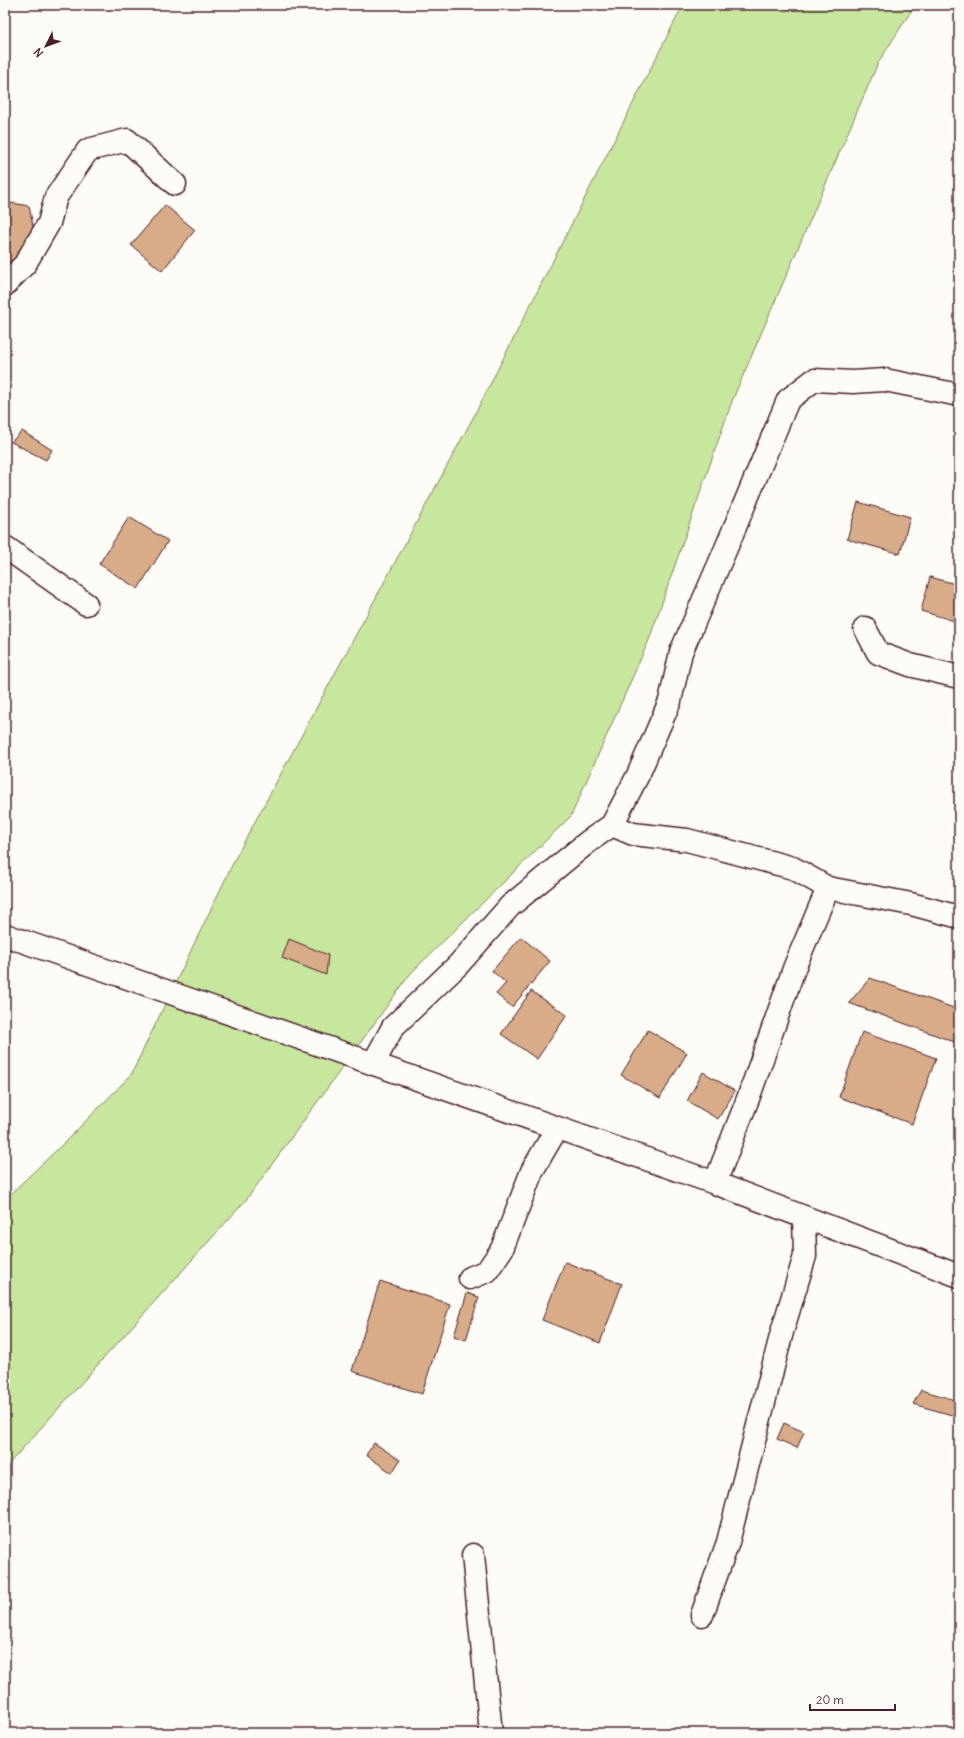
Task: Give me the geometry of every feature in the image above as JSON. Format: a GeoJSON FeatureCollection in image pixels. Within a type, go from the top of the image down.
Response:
{"type":"FeatureCollection","features":[{"type":"Feature","properties":{"kind":"street"},"geometry":{"type":"LineString","coordinates":[[5,285],[25,264],[49,223],[56,197],[88,150],[127,140],[175,184]]}},
{"type":"Feature","properties":{"kind":"street"},"geometry":{"type":"LineString","coordinates":[[373,1064],[393,1028],[458,965],[510,906],[588,841],[612,825],[638,775],[670,702],[681,652],[788,400],[814,380],[853,382],[885,380],[959,395]]}},
{"type":"Feature","properties":{"kind":"street"},"geometry":{"type":"LineString","coordinates":[[5,547],[86,604]]}},
{"type":"Feature","properties":{"kind":"street"},"geometry":{"type":"LineString","coordinates":[[865,628],[878,653],[910,665],[959,677]]}},
{"type":"Feature","properties":{"kind":"street"},"geometry":{"type":"LineString","coordinates":[[612,825],[633,834],[687,840],[793,868],[828,888],[911,904],[959,917]]}},
{"type":"Feature","properties":{"kind":"street"},"geometry":{"type":"LineString","coordinates":[[715,1183],[749,1096],[795,966],[828,888]]}},
{"type":"Feature","properties":{"kind":"street"},"geometry":{"type":"LineString","coordinates":[[5,935],[715,1183],[959,1276]]}},
{"type":"Feature","properties":{"kind":"street"},"geometry":{"type":"LineString","coordinates":[[470,1278],[487,1271],[502,1249],[532,1171],[557,1128]]}},
{"type":"Feature","properties":{"kind":"street"},"geometry":{"type":"LineString","coordinates":[[702,1615],[728,1542],[782,1332],[805,1256],[804,1217]]}},
{"type":"Feature","properties":{"kind":"street"},"geometry":{"type":"LineString","coordinates":[[473,1555],[491,1733]]}},
{"type":"Feature","properties":{"kind":"green space"},"geometry":{"type":"Polygon","coordinates":[[[683,5],[915,5],[878,63],[732,401],[649,640],[571,816],[411,973],[246,1200],[5,1468],[5,1199],[64,1143],[131,1075],[237,855],[474,416],[683,5]]]}},
{"type":"Feature","properties":{"kind":"building"},"geometry":{"type":"Polygon","coordinates":[[[12,203],[29,206],[34,231],[5,273],[5,213],[12,203]]]}},
{"type":"Feature","properties":{"kind":"building"},"geometry":{"type":"Polygon","coordinates":[[[165,205],[195,230],[162,271],[131,245],[165,205]]]}},
{"type":"Feature","properties":{"kind":"building"},"geometry":{"type":"Polygon","coordinates":[[[22,431],[52,450],[46,460],[11,442],[22,431]]]}},
{"type":"Feature","properties":{"kind":"building"},"geometry":{"type":"Polygon","coordinates":[[[858,502],[910,517],[900,554],[847,539],[858,502]]]}},
{"type":"Feature","properties":{"kind":"building"},"geometry":{"type":"Polygon","coordinates":[[[129,517],[168,541],[138,589],[99,564],[129,517]]]}},
{"type":"Feature","properties":{"kind":"building"},"geometry":{"type":"Polygon","coordinates":[[[930,577],[959,585],[958,622],[921,611],[930,577]]]}},
{"type":"Feature","properties":{"kind":"building"},"geometry":{"type":"Polygon","coordinates":[[[521,937],[550,961],[512,1007],[496,994],[506,983],[492,971],[521,937]]]}},
{"type":"Feature","properties":{"kind":"building"},"geometry":{"type":"Polygon","coordinates":[[[289,939],[328,955],[326,975],[282,958],[289,939]]]}},
{"type":"Feature","properties":{"kind":"building"},"geometry":{"type":"Polygon","coordinates":[[[870,978],[959,1010],[959,1036],[957,1043],[849,1003],[870,978]]]}},
{"type":"Feature","properties":{"kind":"building"},"geometry":{"type":"Polygon","coordinates":[[[531,991],[567,1015],[537,1059],[501,1034],[531,991]]]}},
{"type":"Feature","properties":{"kind":"building"},"geometry":{"type":"Polygon","coordinates":[[[648,1030],[687,1053],[660,1098],[621,1075],[648,1030]]]}},
{"type":"Feature","properties":{"kind":"building"},"geometry":{"type":"Polygon","coordinates":[[[862,1032],[936,1058],[912,1124],[839,1097],[862,1032]]]}},
{"type":"Feature","properties":{"kind":"building"},"geometry":{"type":"Polygon","coordinates":[[[703,1072],[735,1091],[718,1119],[687,1101],[703,1072]]]}},
{"type":"Feature","properties":{"kind":"building"},"geometry":{"type":"Polygon","coordinates":[[[565,1262],[622,1284],[600,1343],[542,1320],[565,1262]]]}},
{"type":"Feature","properties":{"kind":"building"},"geometry":{"type":"Polygon","coordinates":[[[380,1281],[450,1304],[422,1394],[352,1371],[380,1281]]]}},
{"type":"Feature","properties":{"kind":"building"},"geometry":{"type":"Polygon","coordinates":[[[467,1293],[479,1297],[466,1340],[454,1336],[467,1293]]]}},
{"type":"Feature","properties":{"kind":"building"},"geometry":{"type":"Polygon","coordinates":[[[921,1390],[959,1401],[959,1417],[913,1404],[921,1390]]]}},
{"type":"Feature","properties":{"kind":"building"},"geometry":{"type":"Polygon","coordinates":[[[784,1423],[804,1432],[797,1448],[777,1439],[784,1423]]]}},
{"type":"Feature","properties":{"kind":"building"},"geometry":{"type":"Polygon","coordinates":[[[374,1443],[400,1460],[392,1473],[366,1455],[374,1443]]]}}]}
